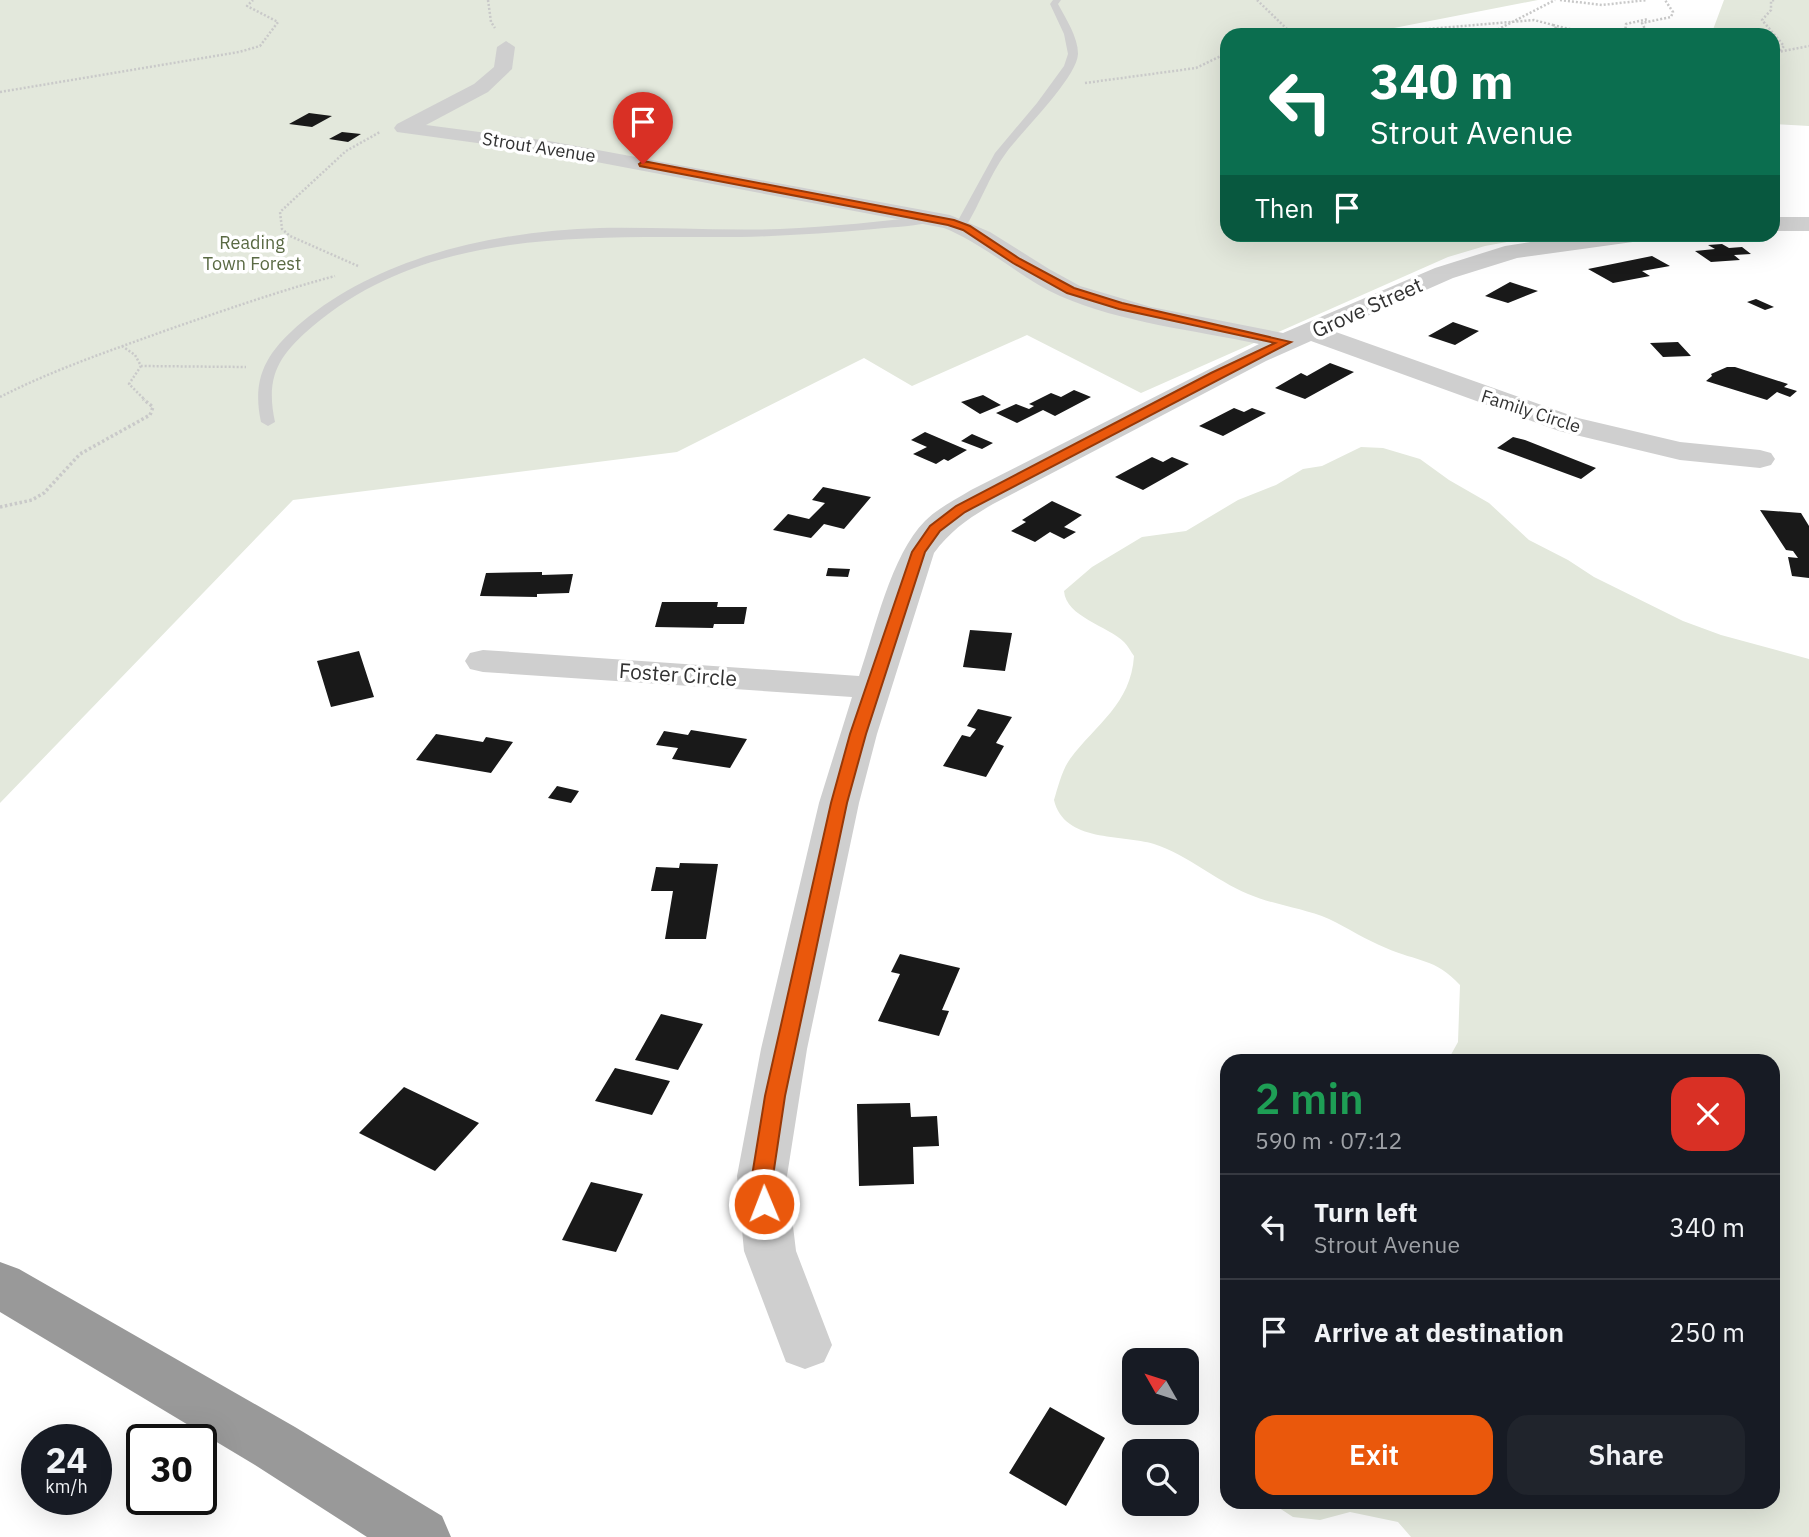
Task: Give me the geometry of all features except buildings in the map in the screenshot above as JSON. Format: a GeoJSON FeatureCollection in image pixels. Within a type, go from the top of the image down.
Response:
{"type":"FeatureCollection","features":[{"type":"Feature","properties":{"kind":"highway"},"geometry":{"type":"LineString","coordinates":[[0,1285],[263,1439],[421,1537]]}},
{"type":"Feature","properties":{"kind":"street"},"geometry":{"type":"LineString","coordinates":[[404,128],[481,88],[503,69],[506,47]]}},
{"type":"Feature","properties":{"kind":"street","name":"Strout Avenue"},"geometry":{"type":"LineString","coordinates":[[404,128],[548,147],[933,219],[961,226],[1071,290],[1119,306],[1298,337]]}},
{"type":"Feature","properties":{"kind":"street"},"geometry":{"type":"LineString","coordinates":[[1780,224],[1809,224]]}},
{"type":"Feature","properties":{"kind":"street","name":"Grove Street"},"geometry":{"type":"LineString","coordinates":[[806,1345],[770,1251],[762,1176],[784,1049],[836,816],[873,688],[918,552],[947,518],[1215,375],[1484,258],[1530,247],[1572,242]]}},
{"type":"Feature","properties":{"kind":"street","name":"Family Circle"},"geometry":{"type":"LineString","coordinates":[[1298,337],[1562,423],[1680,451],[1760,459]]}},
{"type":"Feature","properties":{"kind":"street","name":"Foster Circle"},"geometry":{"type":"LineString","coordinates":[[483,661],[873,688]]}},
{"type":"Feature","properties":{"kind":"lane"},"geometry":{"type":"LineString","coordinates":[[961,226],[1000,153],[1060,79],[1073,54],[1069,34],[1054,4],[1057,0]]}},
{"type":"Feature","properties":{"kind":"lane"},"geometry":{"type":"LineString","coordinates":[[268,422],[262,386],[286,344],[331,304],[394,271],[481,247],[561,234],[760,233],[933,219]]}},
{"type":"Feature","properties":{"kind":"path"},"geometry":{"type":"LineString","coordinates":[[0,92],[216,57],[260,46],[278,22],[247,6],[253,0]]}},
{"type":"Feature","properties":{"kind":"path"},"geometry":{"type":"LineString","coordinates":[[1257,0],[1286,28]]}},
{"type":"Feature","properties":{"kind":"path"},"geometry":{"type":"LineString","coordinates":[[1501,28],[1555,0]]}},
{"type":"Feature","properties":{"kind":"path"},"geometry":{"type":"LineString","coordinates":[[1560,0],[1602,5],[1647,0]]}},
{"type":"Feature","properties":{"kind":"path"},"geometry":{"type":"LineString","coordinates":[[1626,28],[1626,24],[1643,19],[1671,18],[1673,12],[1665,0]]}},
{"type":"Feature","properties":{"kind":"path"},"geometry":{"type":"LineString","coordinates":[[1767,28],[1762,20],[1771,10],[1771,1],[1774,0]]}},
{"type":"Feature","properties":{"kind":"path"},"geometry":{"type":"LineString","coordinates":[[1644,28],[1642,23],[1655,19]]}},
{"type":"Feature","properties":{"kind":"path"},"geometry":{"type":"LineString","coordinates":[[1447,28],[1534,20],[1565,28]]}},
{"type":"Feature","properties":{"kind":"path"},"geometry":{"type":"LineString","coordinates":[[1780,39],[1784,46],[1780,51]]}},
{"type":"Feature","properties":{"kind":"path"},"geometry":{"type":"LineString","coordinates":[[1780,51],[1809,46]]}},
{"type":"Feature","properties":{"kind":"path"},"geometry":{"type":"LineString","coordinates":[[1060,79],[1075,83],[1094,83],[1196,68],[1220,56]]}},
{"type":"Feature","properties":{"kind":"path"},"geometry":{"type":"LineString","coordinates":[[394,271],[370,269],[348,263],[290,236],[282,229],[280,212],[341,153],[365,138],[404,128]]}},
{"type":"Feature","properties":{"kind":"path"},"geometry":{"type":"LineString","coordinates":[[351,272],[370,269]]}},
{"type":"Feature","properties":{"kind":"path"},"geometry":{"type":"LineString","coordinates":[[0,397],[52,371],[237,305],[341,274]]}},
{"type":"Feature","properties":{"kind":"path"},"geometry":{"type":"LineString","coordinates":[[122,346],[135,355],[141,366]]}},
{"type":"Feature","properties":{"kind":"path"},"geometry":{"type":"LineString","coordinates":[[141,366],[272,366]]}},
{"type":"Feature","properties":{"kind":"path"},"geometry":{"type":"LineString","coordinates":[[0,507],[32,500],[44,494],[80,453],[150,415],[153,407],[131,388],[130,384],[141,366]]}},
{"type":"Feature","properties":{"kind":"green space","name":"Reading Town Forest"},"geometry":{"type":"Polygon","coordinates":[[[0,0],[1538,0],[1394,28],[1220,28],[1220,242],[1507,242],[1448,257],[1141,393],[1027,335],[912,386],[864,358],[677,452],[293,500],[0,803],[0,0]]]}},
{"type":"Feature","properties":{"kind":"green space"},"geometry":{"type":"Polygon","coordinates":[[[1724,0],[1809,0],[1809,126],[1780,124],[1780,28],[1714,28],[1724,0]]]}},
{"type":"Feature","properties":{"kind":"green space"},"geometry":{"type":"Polygon","coordinates":[[[1361,447],[1383,448],[1420,459],[1449,480],[1489,503],[1529,540],[1594,577],[1683,621],[1721,635],[1809,659],[1809,1537],[1411,1537],[1398,1522],[1350,1512],[1320,1520],[1293,1517],[1281,1509],[1780,1509],[1780,1054],[1451,1054],[1458,1042],[1460,985],[1434,965],[1397,953],[1329,919],[1248,894],[1154,844],[1082,830],[1069,824],[1060,814],[1054,800],[1062,773],[1080,746],[1119,700],[1131,673],[1134,656],[1117,636],[1072,608],[1064,591],[1092,567],[1142,537],[1186,531],[1238,500],[1276,485],[1303,469],[1322,466],[1361,447]]]}},
{"type":"Feature","properties":{"kind":"route"},"geometry":{"type":"LineString","coordinates":[[643,164],[950,222],[967,228],[1045,278],[1071,290],[1119,306],[1286,342],[1215,375],[1076,450],[982,496],[947,518],[918,552],[858,734],[839,803],[766,1143],[762,1176],[764,1204]]}}]}
